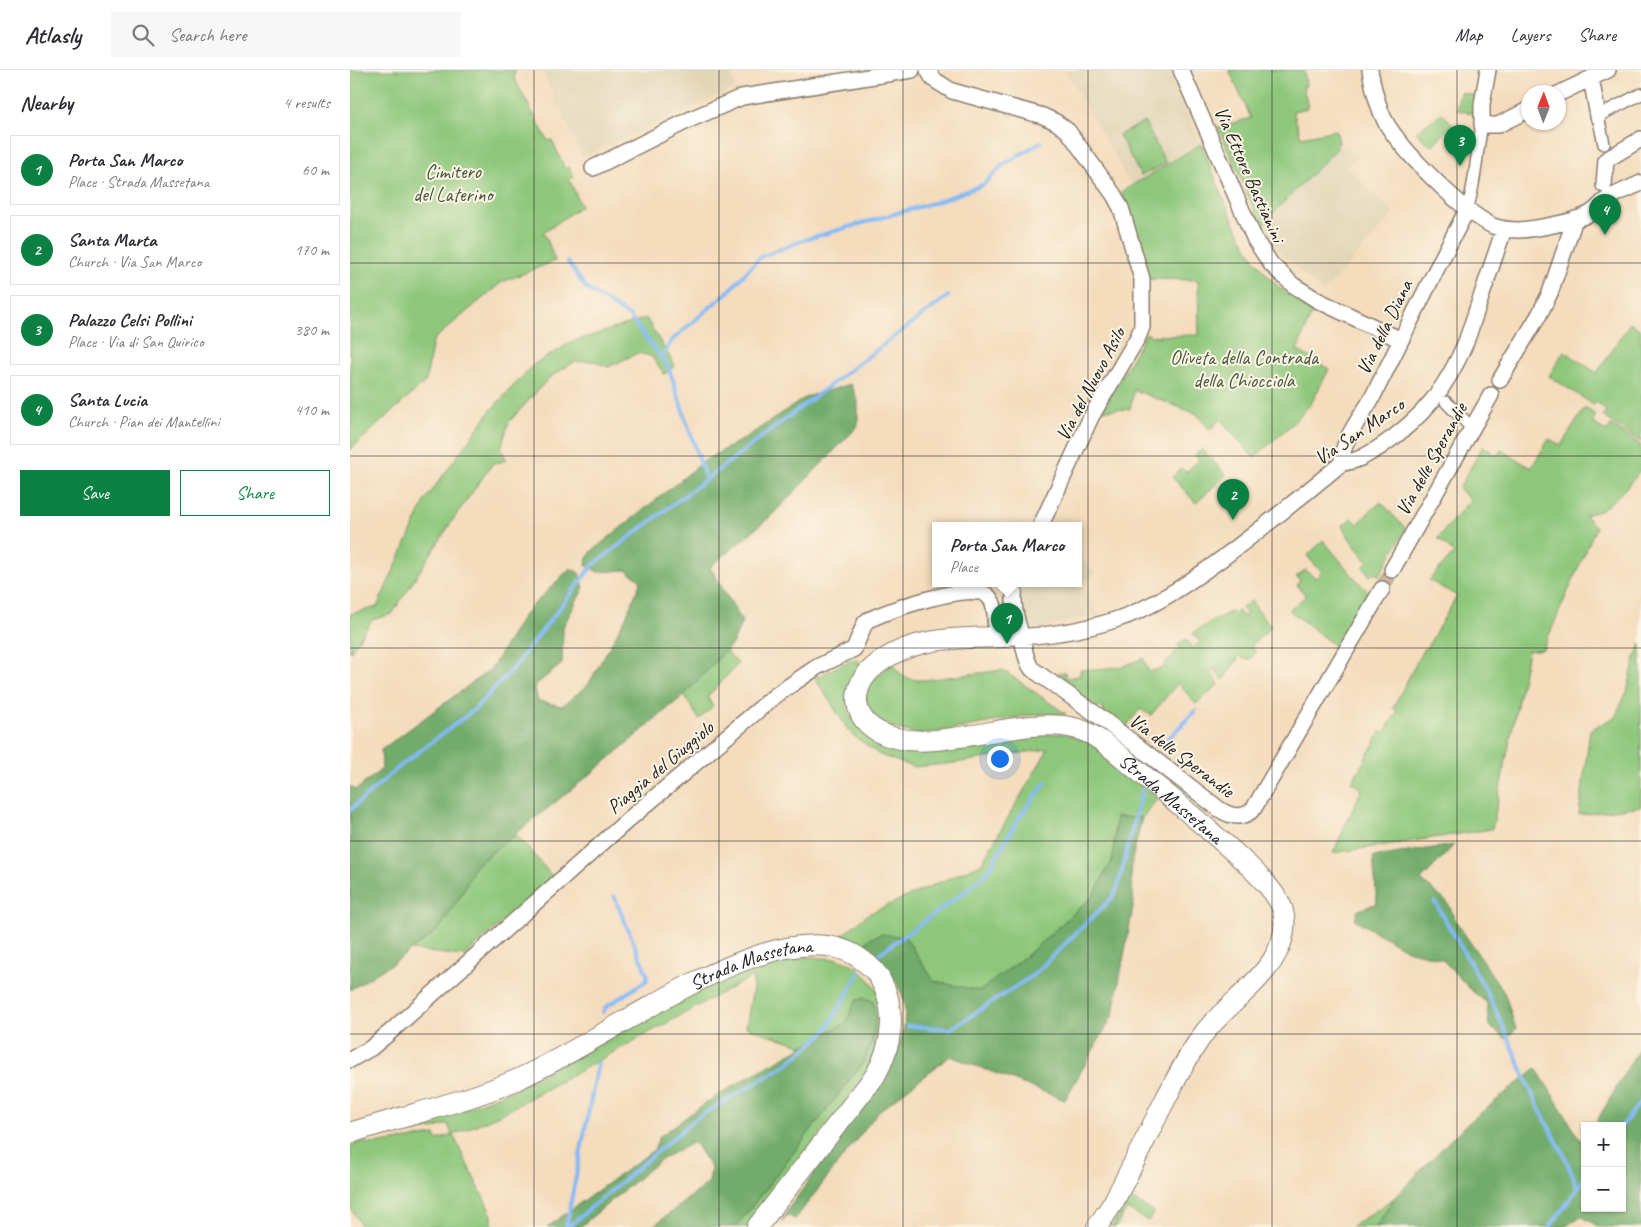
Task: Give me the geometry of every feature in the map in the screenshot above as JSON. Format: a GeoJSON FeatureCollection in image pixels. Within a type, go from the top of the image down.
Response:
{"type":"FeatureCollection","features":[{"type":"Feature","properties":{"kind":"street"},"geometry":{"type":"LineString","coordinates":[[593,168],[700,114],[742,97],[912,70]]}},
{"type":"Feature","properties":{"kind":"street","name":"Via del Nuovo Asilo"},"geometry":{"type":"LineString","coordinates":[[928,70],[933,79],[952,91],[1043,116],[1056,122],[1068,131],[1118,203],[1141,276],[1142,330],[1091,417],[1042,522]]}},
{"type":"Feature","properties":{"kind":"street","name":"Via Ettore Bastianini"},"geometry":{"type":"LineString","coordinates":[[1181,70],[1256,240],[1271,264],[1288,282],[1303,292],[1401,340]]}},
{"type":"Feature","properties":{"kind":"street"},"geometry":{"type":"LineString","coordinates":[[1370,70],[1380,110],[1391,130],[1419,163],[1467,210],[1493,226],[1504,229],[1528,229],[1575,219],[1592,213],[1603,192],[1606,160],[1641,139]]}},
{"type":"Feature","properties":{"kind":"street"},"geometry":{"type":"LineString","coordinates":[[1467,210],[1471,196],[1482,125],[1482,104],[1488,70]]}},
{"type":"Feature","properties":{"kind":"street"},"geometry":{"type":"LineString","coordinates":[[1566,90],[1608,70]]}},
{"type":"Feature","properties":{"kind":"street"},"geometry":{"type":"LineString","coordinates":[[1591,78],[1604,144]]}},
{"type":"Feature","properties":{"kind":"street"},"geometry":{"type":"LineString","coordinates":[[1598,116],[1641,94]]}},
{"type":"Feature","properties":{"kind":"street"},"geometry":{"type":"LineString","coordinates":[[1482,125],[1504,123],[1521,114]]}},
{"type":"Feature","properties":{"kind":"street"},"geometry":{"type":"LineString","coordinates":[[1603,192],[1641,184]]}},
{"type":"Feature","properties":{"kind":"street","name":"Via della Diana"},"geometry":{"type":"LineString","coordinates":[[1342,463],[1344,447],[1371,400],[1449,242],[1467,210]]}},
{"type":"Feature","properties":{"kind":"street"},"geometry":{"type":"LineString","coordinates":[[1500,380],[1544,304],[1557,274],[1575,219]]}},
{"type":"Feature","properties":{"kind":"street","name":"Via San Marco"},"geometry":{"type":"LineString","coordinates":[[1008,637],[1055,634],[1123,618],[1148,607],[1183,586],[1233,550],[1342,463],[1362,458],[1393,438],[1438,395],[1454,368],[1466,342],[1504,229]]}},
{"type":"Feature","properties":{"kind":"street","name":"Via delle Sperandie"},"geometry":{"type":"LineString","coordinates":[[1392,570],[1491,395]]}},
{"type":"Feature","properties":{"kind":"street"},"geometry":{"type":"LineString","coordinates":[[1446,402],[1471,428]]}},
{"type":"Feature","properties":{"kind":"street"},"geometry":{"type":"LineString","coordinates":[[1008,637],[1014,612],[1015,587]]}},
{"type":"Feature","properties":{"kind":"street","name":"Via delle Sperandie"},"geometry":{"type":"LineString","coordinates":[[1008,637],[1034,671],[1100,717],[1219,809],[1231,816],[1242,816],[1248,814],[1254,808],[1382,589]]}},
{"type":"Feature","properties":{"kind":"street","name":"Piaggia del Giuggiolo"},"geometry":{"type":"LineString","coordinates":[[350,1060],[371,1048],[389,1033],[628,820],[776,695],[817,667],[854,649],[868,620],[908,605],[941,596],[979,592],[987,595],[992,604],[996,622],[1008,637]]}},
{"type":"Feature","properties":{"kind":"street","name":"Strada Massetana"},"geometry":{"type":"LineString","coordinates":[[1008,637],[936,641],[918,644],[885,658],[868,672],[859,690],[857,696],[858,708],[864,720],[873,729],[884,735],[908,740],[940,739],[1046,725],[1071,728],[1087,733],[1112,750],[1224,844],[1272,890],[1281,902],[1284,913],[1285,935],[1276,956],[1259,977],[1219,1016],[1199,1041],[1178,1076],[1113,1203],[1097,1227]]}},
{"type":"Feature","properties":{"kind":"street","name":"Strada Massetana"},"geometry":{"type":"LineString","coordinates":[[350,1133],[476,1095],[515,1080],[694,983],[738,963],[802,946],[826,946],[848,951],[871,968],[885,987],[891,1021],[891,1033],[886,1054],[875,1076],[757,1227]]}},
{"type":"Feature","properties":{"kind":"shaded area"},"geometry":{"type":"Polygon","coordinates":[[[542,70],[730,70],[735,88],[582,157],[542,70]]]}},
{"type":"Feature","properties":{"kind":"shaded area"},"geometry":{"type":"Polygon","coordinates":[[[1065,70],[1167,70],[1171,74],[1201,144],[1132,186],[1065,70]]]}},
{"type":"Feature","properties":{"kind":"shaded area"},"geometry":{"type":"Polygon","coordinates":[[[1339,143],[1344,144],[1357,157],[1347,167],[1394,213],[1323,291],[1277,250],[1268,240],[1262,227],[1269,217],[1337,148],[1335,146],[1339,143]]]}},
{"type":"Feature","properties":{"kind":"shaded area"},"geometry":{"type":"Polygon","coordinates":[[[1082,561],[1096,573],[1082,585],[1082,561]]]}},
{"type":"Feature","properties":{"kind":"shaded area"},"geometry":{"type":"Polygon","coordinates":[[[1082,585],[1099,616],[1032,630],[1019,611],[1020,587],[1082,587],[1082,585]]]}},
{"type":"Feature","properties":{"kind":"green space","name":"Cimitero del Laterino"},"geometry":{"type":"Polygon","coordinates":[[[350,70],[515,70],[514,78],[548,141],[552,140],[565,169],[569,167],[574,177],[569,179],[581,206],[543,233],[555,261],[502,282],[433,340],[426,381],[350,450],[350,70]]]}},
{"type":"Feature","properties":{"kind":"green space"},"geometry":{"type":"Polygon","coordinates":[[[1229,70],[1304,70],[1306,86],[1303,86],[1308,108],[1293,111],[1301,137],[1336,130],[1339,143],[1336,146],[1338,148],[1269,217],[1262,227],[1218,127],[1251,118],[1229,70]]]}},
{"type":"Feature","properties":{"kind":"green space"},"geometry":{"type":"Polygon","coordinates":[[[1460,92],[1479,96],[1476,114],[1457,110],[1460,92]]]}},
{"type":"Feature","properties":{"kind":"green space"},"geometry":{"type":"Polygon","coordinates":[[[1442,113],[1453,125],[1431,147],[1416,132],[1442,113]]]}},
{"type":"Feature","properties":{"kind":"green space"},"geometry":{"type":"Polygon","coordinates":[[[1144,122],[1166,163],[1141,176],[1119,135],[1144,122]]]}},
{"type":"Feature","properties":{"kind":"green space","name":"Oliveta della Contrada della Chiocciola"},"geometry":{"type":"Polygon","coordinates":[[[1201,144],[1234,222],[1255,259],[1281,289],[1313,311],[1297,350],[1329,369],[1311,404],[1254,458],[1220,419],[1210,430],[1197,414],[1134,390],[1130,409],[1103,410],[1146,333],[1151,336],[1199,335],[1198,280],[1148,279],[1121,192],[1201,144]]]}},
{"type":"Feature","properties":{"kind":"green space"},"geometry":{"type":"Polygon","coordinates":[[[646,318],[675,366],[664,374],[651,356],[638,353],[608,367],[593,361],[574,362],[549,378],[509,422],[501,448],[506,459],[493,463],[452,521],[392,614],[372,620],[350,652],[350,614],[377,607],[426,499],[491,410],[533,365],[572,342],[646,318]]]}},
{"type":"Feature","properties":{"kind":"green space"},"geometry":{"type":"Polygon","coordinates":[[[1630,323],[1641,330],[1641,442],[1603,416],[1606,410],[1596,402],[1594,405],[1549,376],[1564,351],[1597,373],[1630,323]]]}},
{"type":"Feature","properties":{"kind":"green space"},"geometry":{"type":"Polygon","coordinates":[[[851,384],[858,401],[858,426],[771,516],[710,567],[742,621],[733,643],[684,695],[592,773],[475,866],[461,895],[439,929],[398,960],[350,990],[350,786],[356,790],[382,769],[381,750],[491,669],[525,613],[570,568],[579,573],[584,587],[563,627],[562,664],[534,686],[538,701],[562,706],[588,685],[625,619],[641,581],[626,570],[598,572],[586,565],[587,558],[593,550],[707,459],[745,438],[806,397],[851,384]]]}},
{"type":"Feature","properties":{"kind":"green space"},"geometry":{"type":"Polygon","coordinates":[[[1585,408],[1596,415],[1592,422],[1607,432],[1611,425],[1641,445],[1641,470],[1626,488],[1602,510],[1585,515],[1596,527],[1543,649],[1528,651],[1492,829],[1333,853],[1362,789],[1352,782],[1381,731],[1384,733],[1397,712],[1393,708],[1424,648],[1426,649],[1457,596],[1429,580],[1454,553],[1438,538],[1470,500],[1459,488],[1483,446],[1497,456],[1501,450],[1531,468],[1549,439],[1561,445],[1585,408]]]}},
{"type":"Feature","properties":{"kind":"green space"},"geometry":{"type":"Polygon","coordinates":[[[1202,449],[1226,475],[1196,503],[1172,477],[1181,468],[1186,472],[1199,460],[1195,455],[1202,449]]]}},
{"type":"Feature","properties":{"kind":"green space"},"geometry":{"type":"Polygon","coordinates":[[[1381,502],[1406,529],[1379,576],[1375,572],[1370,576],[1363,567],[1368,562],[1342,526],[1352,518],[1358,524],[1381,502]]]}},
{"type":"Feature","properties":{"kind":"green space"},"geometry":{"type":"Polygon","coordinates":[[[1323,540],[1352,575],[1371,594],[1340,650],[1289,610],[1306,596],[1297,585],[1300,580],[1296,577],[1305,570],[1316,578],[1322,572],[1307,556],[1323,540]]]}},
{"type":"Feature","properties":{"kind":"green space"},"geometry":{"type":"Polygon","coordinates":[[[1251,601],[1271,627],[1252,645],[1255,652],[1251,659],[1244,659],[1240,656],[1223,680],[1214,669],[1210,672],[1219,684],[1196,704],[1178,683],[1151,715],[1140,709],[1125,728],[1104,714],[1103,709],[1098,706],[1096,709],[1049,675],[1065,672],[1066,678],[1080,676],[1080,670],[1122,667],[1143,658],[1149,672],[1165,667],[1168,670],[1164,664],[1181,647],[1177,645],[1186,639],[1192,649],[1200,642],[1193,633],[1232,611],[1234,613],[1238,611],[1243,617],[1247,614],[1242,608],[1251,601]]]}},
{"type":"Feature","properties":{"kind":"green space"},"geometry":{"type":"Polygon","coordinates":[[[1641,644],[1641,806],[1579,815],[1590,730],[1615,717],[1627,692],[1636,654],[1641,644]]]}},
{"type":"Feature","properties":{"kind":"green space"},"geometry":{"type":"Polygon","coordinates":[[[726,650],[738,664],[707,697],[713,706],[699,719],[684,695],[726,650]]]}},
{"type":"Feature","properties":{"kind":"green space"},"geometry":{"type":"Polygon","coordinates":[[[853,659],[865,664],[848,697],[849,713],[854,721],[882,743],[920,750],[1065,734],[1080,739],[1104,753],[1158,798],[1142,818],[1116,817],[1113,858],[1093,896],[1032,951],[980,992],[934,981],[905,937],[869,939],[866,944],[840,937],[868,914],[981,864],[1048,749],[947,764],[913,767],[880,755],[850,733],[815,678],[853,659]]]}},
{"type":"Feature","properties":{"kind":"green space"},"geometry":{"type":"Polygon","coordinates":[[[892,663],[905,677],[918,680],[1003,670],[1066,714],[1024,716],[933,733],[917,734],[879,724],[868,711],[866,695],[870,683],[892,663]]]}},
{"type":"Feature","properties":{"kind":"green space"},"geometry":{"type":"Polygon","coordinates":[[[1116,817],[1142,818],[1132,860],[1131,881],[1134,902],[1113,1015],[1065,1100],[950,1056],[878,1112],[795,1219],[787,1215],[782,1222],[789,1208],[885,1076],[898,1049],[905,1018],[903,998],[893,977],[866,944],[869,939],[881,934],[905,937],[934,981],[980,991],[1032,951],[1093,896],[1113,858],[1116,817]]]}},
{"type":"Feature","properties":{"kind":"green space"},"geometry":{"type":"Polygon","coordinates":[[[516,834],[553,877],[464,956],[411,950],[439,929],[461,895],[474,866],[516,834]]]}},
{"type":"Feature","properties":{"kind":"green space"},"geometry":{"type":"Polygon","coordinates":[[[1454,845],[1421,880],[1448,903],[1457,923],[1505,994],[1516,1029],[1506,1039],[1489,1026],[1487,1003],[1472,991],[1442,959],[1407,950],[1355,920],[1357,911],[1377,903],[1373,857],[1454,845]]]}},
{"type":"Feature","properties":{"kind":"green space"},"geometry":{"type":"Polygon","coordinates":[[[808,957],[838,959],[856,966],[870,980],[881,998],[885,1020],[870,1069],[749,1227],[736,1227],[862,1064],[874,1039],[855,1001],[847,1022],[803,1046],[746,1027],[753,988],[753,976],[497,1116],[453,1135],[492,1215],[492,1227],[362,1227],[350,1207],[350,1146],[362,1142],[374,1144],[435,1135],[437,1140],[452,1135],[448,1124],[433,1129],[377,1136],[454,1113],[515,1089],[694,993],[722,981],[763,966],[808,957]]]}},
{"type":"Feature","properties":{"kind":"green space"},"geometry":{"type":"Polygon","coordinates":[[[864,998],[873,1001],[875,1027],[873,1040],[862,1064],[736,1227],[652,1227],[709,1182],[711,1168],[694,1142],[660,1160],[580,1227],[547,1227],[654,1150],[659,1137],[704,1104],[847,1022],[855,1001],[864,998]]]}},
{"type":"Feature","properties":{"kind":"green space"},"geometry":{"type":"Polygon","coordinates":[[[1641,1045],[1641,1227],[1599,1227],[1581,1216],[1565,1227],[1376,1227],[1394,1198],[1461,1129],[1536,1068],[1581,1141],[1581,1212],[1626,1212],[1626,1122],[1596,1122],[1641,1045]]]}},
{"type":"Feature","properties":{"kind":"green space"},"geometry":{"type":"Polygon","coordinates":[[[1394,1198],[1376,1227],[1351,1227],[1394,1198]]]}},
{"type":"Feature","properties":{"kind":"green space"},"geometry":{"type":"Polygon","coordinates":[[[1130,1199],[1154,1212],[1148,1221],[1127,1209],[1116,1227],[1111,1227],[1130,1199]]]}},
{"type":"Feature","properties":{"kind":"waterway"},"geometry":{"type":"LineString","coordinates":[[662,358],[671,341],[730,290],[760,257],[807,239],[936,202],[983,185],[1003,165],[1041,142]]}},
{"type":"Feature","properties":{"kind":"waterway"},"geometry":{"type":"LineString","coordinates":[[568,262],[586,288],[629,316],[668,366],[706,480]]}},
{"type":"Feature","properties":{"kind":"waterway"},"geometry":{"type":"LineString","coordinates":[[350,810],[399,767],[475,709],[511,671],[593,565],[948,296]]}},
{"type":"Feature","properties":{"kind":"waterway"},"geometry":{"type":"LineString","coordinates":[[1161,746],[1196,710]]}},
{"type":"Feature","properties":{"kind":"waterway"},"geometry":{"type":"LineString","coordinates":[[873,958],[962,894],[987,873],[1018,819],[1046,782]]}},
{"type":"Feature","properties":{"kind":"waterway"},"geometry":{"type":"LineString","coordinates":[[907,1026],[951,1029],[1033,975],[1110,900],[1116,892],[1142,791]]}},
{"type":"Feature","properties":{"kind":"waterway"},"geometry":{"type":"LineString","coordinates":[[603,1012],[606,1007],[647,980],[647,974],[614,896]]}},
{"type":"Feature","properties":{"kind":"waterway"},"geometry":{"type":"LineString","coordinates":[[1435,902],[1484,987]]}},
{"type":"Feature","properties":{"kind":"waterway"},"geometry":{"type":"LineString","coordinates":[[568,1227],[698,1117],[786,1065],[825,1032],[860,972]]}},
{"type":"Feature","properties":{"kind":"waterway"},"geometry":{"type":"LineString","coordinates":[[1485,989],[1537,1104],[1565,1156],[1577,1190]]}},
{"type":"Feature","properties":{"kind":"waterway"},"geometry":{"type":"LineString","coordinates":[[566,1227],[598,1063]]}},
{"type":"Feature","properties":{"kind":"waterway"},"geometry":{"type":"LineString","coordinates":[[1625,1122],[1641,1101]]}},
{"type":"Feature","properties":{"kind":"waterway"},"geometry":{"type":"LineString","coordinates":[[1550,1227],[1581,1184]]}},
{"type":"Feature","properties":{"kind":"tunnel"},"geometry":{"type":"LineString","coordinates":[[1382,589],[1392,570]]}},
{"type":"Feature","properties":{"kind":"place","name":"Palazzo Celsi Pollini"},"geometry":{"type":"Point","coordinates":[1460,166]}},
{"type":"Feature","properties":{"kind":"place","name":"Santa Lucia"},"geometry":{"type":"Point","coordinates":[1605,235]}},
{"type":"Feature","properties":{"kind":"place","name":"Santa Marta"},"geometry":{"type":"Point","coordinates":[1233,520]}},
{"type":"Feature","properties":{"kind":"place","name":"Porta San Marco"},"geometry":{"type":"Point","coordinates":[1007,644]}}]}
